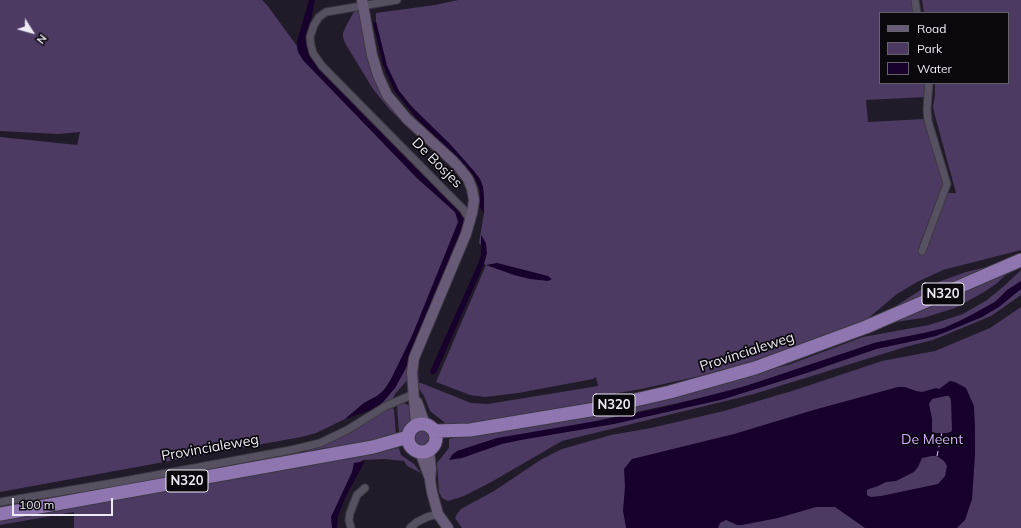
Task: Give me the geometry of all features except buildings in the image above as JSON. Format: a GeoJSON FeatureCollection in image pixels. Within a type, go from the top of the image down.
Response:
{"type":"FeatureCollection","features":[{"type":"Feature","properties":{"kind":"highway","name":"Provincialeweg"},"geometry":{"type":"LineString","coordinates":[[0,514],[603,407],[670,392],[756,368],[866,327],[1021,260]]}},
{"type":"Feature","properties":{"kind":"street"},"geometry":{"type":"LineString","coordinates":[[397,0],[363,3],[373,60],[378,75],[387,95],[407,120],[453,161],[468,179],[474,200],[470,220],[460,249],[414,358],[412,373],[414,394],[422,438],[425,470],[430,480],[438,514],[448,528]]}},
{"type":"Feature","properties":{"kind":"street"},"geometry":{"type":"LineString","coordinates":[[915,0],[917,12]]}},
{"type":"Feature","properties":{"kind":"street","name":"De Bosjes"},"geometry":{"type":"LineString","coordinates":[[363,3],[326,12],[319,17],[314,25],[310,37],[313,53],[322,66],[463,209],[470,220]]}},
{"type":"Feature","properties":{"kind":"street"},"geometry":{"type":"LineString","coordinates":[[922,250],[946,184],[928,121],[927,109],[929,84]]}},
{"type":"Feature","properties":{"kind":"street","name":"Provincialeweg"},"geometry":{"type":"LineString","coordinates":[[0,502],[238,460],[320,443],[347,430],[386,406],[414,394]]}},
{"type":"Feature","properties":{"kind":"street"},"geometry":{"type":"LineString","coordinates":[[351,528],[350,513],[358,495],[365,488]]}},
{"type":"Feature","properties":{"kind":"street"},"geometry":{"type":"LineString","coordinates":[[410,528],[422,519],[438,514]]}},
{"type":"Feature","properties":{"kind":"green space"},"geometry":{"type":"Polygon","coordinates":[[[0,0],[262,0],[267,5],[297,46],[303,60],[417,178],[455,212],[458,217],[456,231],[412,336],[399,365],[384,390],[377,396],[364,403],[345,419],[316,433],[301,437],[0,492],[0,137],[77,145],[80,132],[58,134],[0,131],[0,0]]]}},
{"type":"Feature","properties":{"kind":"green space"},"geometry":{"type":"Polygon","coordinates":[[[458,0],[913,0],[915,12],[879,12],[879,84],[927,84],[926,97],[866,100],[868,122],[925,119],[943,183],[920,244],[927,246],[948,193],[956,193],[934,112],[933,106],[935,84],[1009,84],[1009,12],[924,12],[922,0],[1021,0],[1021,250],[943,270],[917,282],[897,294],[866,320],[847,329],[774,356],[700,376],[595,397],[598,403],[447,430],[444,422],[430,411],[424,396],[418,387],[416,370],[419,357],[419,383],[471,403],[488,404],[598,386],[596,377],[593,379],[518,393],[485,397],[470,395],[436,382],[486,265],[479,262],[483,252],[483,247],[479,243],[484,213],[483,187],[480,179],[464,160],[449,143],[419,115],[399,91],[387,66],[376,22],[376,13],[435,5],[458,0]]]}},
{"type":"Feature","properties":{"kind":"green space"},"geometry":{"type":"Polygon","coordinates":[[[356,8],[362,12],[396,113],[404,123],[390,110],[373,89],[345,43],[343,33],[356,8]]]}},
{"type":"Feature","properties":{"kind":"green space"},"geometry":{"type":"Polygon","coordinates":[[[995,265],[888,311],[927,286],[966,272],[995,265]]]}},
{"type":"Feature","properties":{"kind":"green space"},"geometry":{"type":"Polygon","coordinates":[[[1011,270],[996,284],[955,308],[923,318],[888,323],[1011,270]]]}},
{"type":"Feature","properties":{"kind":"green space"},"geometry":{"type":"Polygon","coordinates":[[[1021,270],[1021,282],[1002,298],[972,315],[940,330],[879,342],[723,393],[600,420],[570,431],[611,424],[720,400],[813,371],[876,349],[923,339],[946,332],[982,317],[1021,289],[1021,295],[991,316],[933,340],[905,347],[754,394],[562,441],[464,496],[448,501],[442,498],[439,492],[437,463],[449,448],[449,439],[788,365],[863,337],[929,325],[963,314],[987,300],[1021,270]]]}},
{"type":"Feature","properties":{"kind":"green space","name":"De Meent"},"geometry":{"type":"Polygon","coordinates":[[[1021,307],[1021,528],[462,528],[455,518],[461,509],[494,491],[542,459],[562,449],[611,435],[651,428],[724,411],[792,391],[882,361],[935,351],[990,328],[1021,307]]]}},
{"type":"Feature","properties":{"kind":"green space"},"geometry":{"type":"Polygon","coordinates":[[[412,352],[408,379],[395,394],[392,400],[375,410],[374,409],[383,402],[395,388],[412,352]]]}},
{"type":"Feature","properties":{"kind":"green space"},"geometry":{"type":"Polygon","coordinates":[[[404,403],[410,406],[411,424],[405,432],[399,433],[397,407],[398,404],[404,403]]]}},
{"type":"Feature","properties":{"kind":"green space"},"geometry":{"type":"Polygon","coordinates":[[[392,407],[394,410],[396,435],[354,446],[323,448],[305,452],[305,450],[392,407]]]}},
{"type":"Feature","properties":{"kind":"green space"},"geometry":{"type":"Polygon","coordinates":[[[423,431],[429,433],[431,439],[429,445],[423,447],[417,445],[415,439],[417,433],[423,431]]]}},
{"type":"Feature","properties":{"kind":"green space"},"geometry":{"type":"Polygon","coordinates":[[[399,448],[401,455],[414,464],[421,473],[407,466],[404,461],[384,459],[362,460],[336,514],[336,528],[74,528],[74,512],[0,525],[0,517],[399,448]]]}},
{"type":"Feature","properties":{"kind":"water"},"geometry":{"type":"Polygon","coordinates":[[[309,0],[315,0],[308,36],[310,52],[464,216],[462,234],[405,370],[395,388],[383,402],[374,409],[345,419],[364,403],[377,396],[384,390],[390,381],[412,336],[458,222],[455,212],[417,178],[303,60],[298,52],[297,41],[309,0]]]}},
{"type":"Feature","properties":{"kind":"water"},"geometry":{"type":"Polygon","coordinates":[[[373,22],[376,22],[387,66],[399,91],[410,105],[449,143],[480,179],[483,187],[484,213],[480,207],[480,190],[476,180],[453,154],[416,118],[394,90],[383,65],[373,22]]]}},
{"type":"Feature","properties":{"kind":"water"},"geometry":{"type":"Polygon","coordinates":[[[481,235],[486,243],[487,253],[484,264],[436,373],[432,375],[430,373],[431,369],[478,264],[481,255],[481,235]]]}},
{"type":"Feature","properties":{"kind":"water"},"geometry":{"type":"Polygon","coordinates":[[[497,263],[548,276],[552,279],[548,281],[530,279],[486,265],[497,263]]]}},
{"type":"Feature","properties":{"kind":"water"},"geometry":{"type":"Polygon","coordinates":[[[1021,281],[1021,289],[999,307],[982,317],[936,336],[876,349],[724,399],[614,424],[502,444],[462,458],[449,460],[457,451],[497,438],[608,419],[669,406],[746,386],[874,343],[944,328],[995,302],[1007,290],[1021,281]]]}},
{"type":"Feature","properties":{"kind":"water","name":"De Meent"},"geometry":{"type":"Polygon","coordinates":[[[950,381],[955,382],[966,388],[974,406],[975,455],[972,499],[965,520],[957,528],[865,528],[835,507],[816,507],[778,518],[742,525],[737,525],[726,520],[720,523],[718,528],[626,528],[623,511],[625,486],[624,469],[632,459],[734,434],[898,387],[905,387],[922,392],[936,388],[939,389],[950,381]],[[949,396],[932,399],[929,404],[932,418],[932,432],[934,433],[946,433],[951,432],[952,430],[951,400],[949,396]],[[937,456],[922,458],[914,472],[896,481],[886,482],[869,489],[867,490],[867,495],[871,497],[881,496],[938,484],[945,476],[947,466],[944,461],[937,456]]]}},
{"type":"Feature","properties":{"kind":"water"},"geometry":{"type":"Polygon","coordinates":[[[365,461],[346,496],[338,516],[337,528],[332,528],[331,517],[352,472],[354,463],[365,461]]]}},
{"type":"Feature","properties":{"kind":"ferry route"},"geometry":{"type":"LineString","coordinates":[[937,456],[942,432]]}}]}
